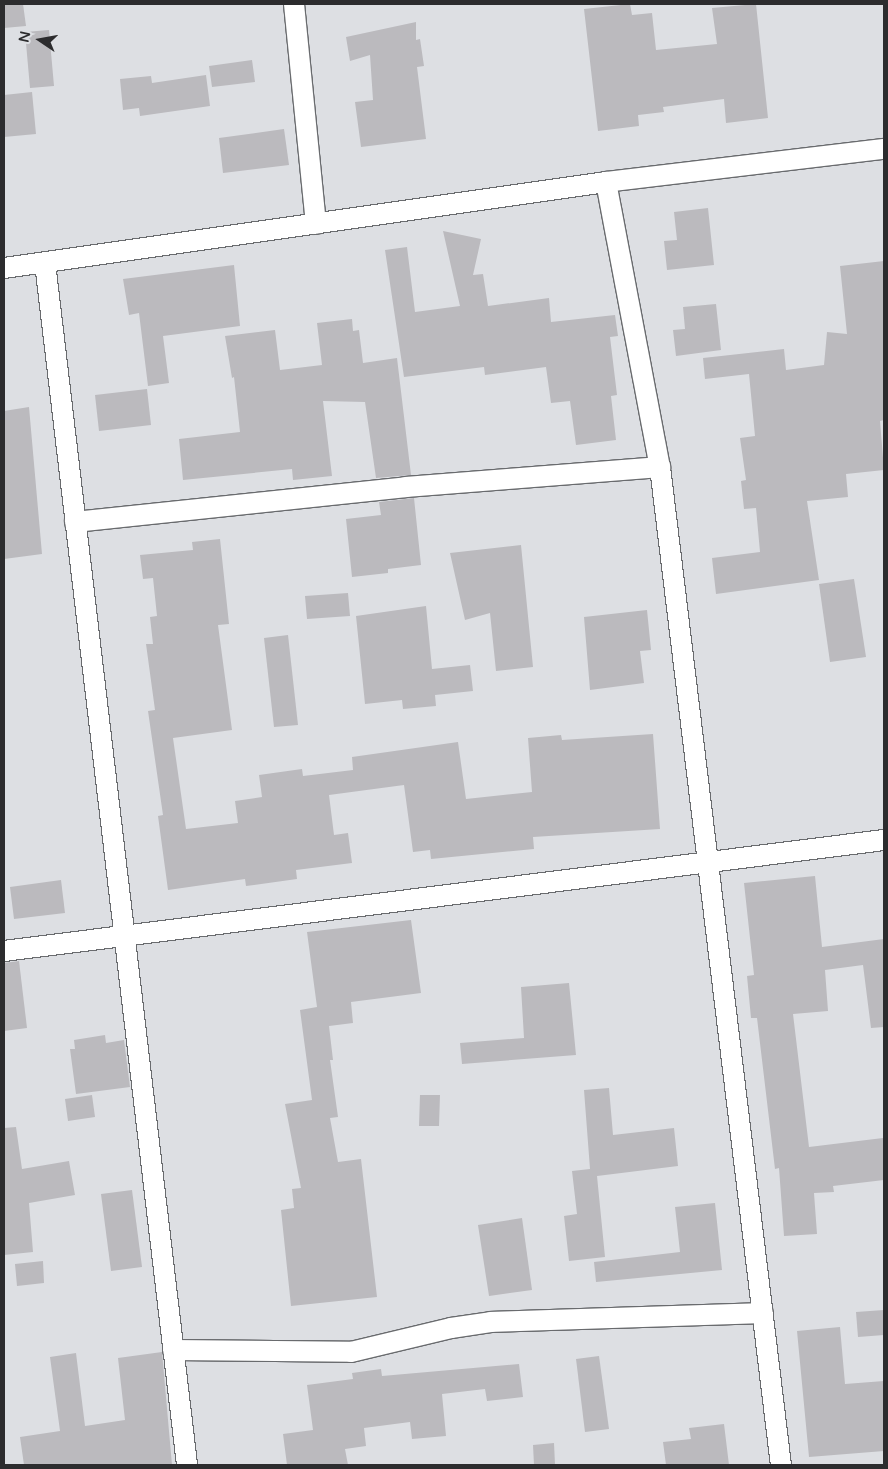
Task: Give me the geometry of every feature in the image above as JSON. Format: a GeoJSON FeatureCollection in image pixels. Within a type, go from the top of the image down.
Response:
{"type":"FeatureCollection","features":[{"type":"Feature","properties":{"kind":"street"},"geometry":{"type":"LineString","coordinates":[[294,4],[316,224]]}},
{"type":"Feature","properties":{"kind":"street"},"geometry":{"type":"LineString","coordinates":[[4,268],[606,182],[884,149]]}},
{"type":"Feature","properties":{"kind":"street"},"geometry":{"type":"LineString","coordinates":[[606,182],[660,467],[781,1465]]}},
{"type":"Feature","properties":{"kind":"street"},"geometry":{"type":"LineString","coordinates":[[44,263],[187,1465]]}},
{"type":"Feature","properties":{"kind":"street"},"geometry":{"type":"LineString","coordinates":[[75,522],[406,487],[660,467]]}},
{"type":"Feature","properties":{"kind":"street"},"geometry":{"type":"LineString","coordinates":[[4,951],[884,840]]}},
{"type":"Feature","properties":{"kind":"street"},"geometry":{"type":"LineString","coordinates":[[173,1350],[351,1352],[451,1328],[490,1322],[763,1313]]}},
{"type":"Feature","properties":{"kind":"building"},"geometry":{"type":"Polygon","coordinates":[[[4,4],[23,4],[26,26],[4,28],[4,4]]]}},
{"type":"Feature","properties":{"kind":"building"},"geometry":{"type":"Polygon","coordinates":[[[630,4],[632,15],[652,13],[656,50],[717,44],[712,8],[756,4],[768,118],[726,123],[724,99],[663,107],[664,112],[638,115],[639,126],[598,131],[584,9],[630,4]]]}},
{"type":"Feature","properties":{"kind":"building"},"geometry":{"type":"Polygon","coordinates":[[[416,22],[416,40],[420,39],[424,66],[417,67],[426,139],[361,147],[355,102],[373,100],[370,55],[350,61],[346,37],[416,22]]]}},
{"type":"Feature","properties":{"kind":"building"},"geometry":{"type":"Polygon","coordinates":[[[49,30],[54,86],[30,88],[25,32],[49,30]]]}},
{"type":"Feature","properties":{"kind":"building"},"geometry":{"type":"Polygon","coordinates":[[[252,60],[255,82],[212,87],[209,66],[252,60]]]}},
{"type":"Feature","properties":{"kind":"building"},"geometry":{"type":"Polygon","coordinates":[[[206,75],[210,106],[140,116],[139,108],[123,110],[120,79],[151,76],[152,83],[206,75]]]}},
{"type":"Feature","properties":{"kind":"building"},"geometry":{"type":"Polygon","coordinates":[[[32,92],[36,134],[4,137],[4,95],[32,92]]]}},
{"type":"Feature","properties":{"kind":"building"},"geometry":{"type":"Polygon","coordinates":[[[284,129],[289,165],[223,173],[219,138],[284,129]]]}},
{"type":"Feature","properties":{"kind":"building"},"geometry":{"type":"Polygon","coordinates":[[[708,208],[714,265],[667,270],[664,241],[677,240],[674,212],[708,208]]]}},
{"type":"Feature","properties":{"kind":"building"},"geometry":{"type":"Polygon","coordinates":[[[443,231],[481,239],[473,275],[483,274],[488,306],[549,298],[551,322],[615,315],[618,336],[610,337],[617,395],[611,396],[616,440],[576,445],[570,401],[551,403],[546,367],[485,375],[484,367],[404,377],[385,250],[407,247],[415,312],[460,306],[443,231]]]}},
{"type":"Feature","properties":{"kind":"building"},"geometry":{"type":"Polygon","coordinates":[[[884,261],[884,420],[880,421],[884,470],[846,474],[848,497],[807,501],[819,580],[716,594],[712,558],[760,552],[756,508],[744,509],[741,481],[746,480],[740,438],[755,436],[749,374],[705,379],[703,358],[784,349],[786,370],[824,365],[827,332],[847,334],[840,266],[884,261]]]}},
{"type":"Feature","properties":{"kind":"building"},"geometry":{"type":"Polygon","coordinates":[[[234,265],[240,326],[163,336],[169,383],[148,386],[139,313],[129,315],[123,279],[234,265]]]}},
{"type":"Feature","properties":{"kind":"building"},"geometry":{"type":"Polygon","coordinates":[[[716,304],[721,350],[676,356],[673,330],[685,329],[683,307],[716,304]]]}},
{"type":"Feature","properties":{"kind":"building"},"geometry":{"type":"Polygon","coordinates":[[[352,319],[353,331],[359,330],[363,363],[397,358],[411,475],[376,478],[365,402],[323,401],[332,476],[293,480],[292,469],[183,480],[179,439],[240,432],[234,377],[232,378],[225,336],[275,330],[280,370],[322,365],[317,323],[352,319]]]}},
{"type":"Feature","properties":{"kind":"building"},"geometry":{"type":"Polygon","coordinates":[[[147,389],[151,425],[99,431],[95,395],[147,389]]]}},
{"type":"Feature","properties":{"kind":"building"},"geometry":{"type":"Polygon","coordinates":[[[29,407],[42,554],[4,559],[4,411],[29,407]]]}},
{"type":"Feature","properties":{"kind":"building"},"geometry":{"type":"Polygon","coordinates":[[[414,498],[421,565],[388,569],[388,573],[352,577],[346,519],[381,515],[379,502],[414,498]]]}},
{"type":"Feature","properties":{"kind":"building"},"geometry":{"type":"Polygon","coordinates":[[[220,539],[229,624],[218,625],[232,730],[173,738],[186,829],[238,823],[235,801],[262,797],[259,775],[302,769],[303,776],[353,770],[352,757],[458,742],[466,799],[532,792],[528,738],[561,735],[562,740],[653,734],[660,829],[533,837],[534,849],[431,859],[430,850],[413,852],[404,785],[329,795],[334,835],[348,833],[352,863],[296,870],[297,879],[246,886],[245,879],[168,890],[158,816],[163,815],[148,711],[155,710],[146,644],[153,644],[150,617],[157,616],[153,578],[143,579],[140,555],[193,550],[192,542],[220,539]]]}},
{"type":"Feature","properties":{"kind":"building"},"geometry":{"type":"Polygon","coordinates":[[[521,545],[533,667],[496,671],[490,613],[465,620],[450,553],[521,545]]]}},
{"type":"Feature","properties":{"kind":"building"},"geometry":{"type":"Polygon","coordinates":[[[854,579],[866,657],[830,662],[819,584],[854,579]]]}},
{"type":"Feature","properties":{"kind":"building"},"geometry":{"type":"Polygon","coordinates":[[[348,593],[350,616],[307,619],[305,596],[348,593]]]}},
{"type":"Feature","properties":{"kind":"building"},"geometry":{"type":"Polygon","coordinates":[[[426,606],[432,669],[470,665],[473,691],[435,695],[436,706],[403,709],[402,700],[365,704],[356,616],[426,606]]]}},
{"type":"Feature","properties":{"kind":"building"},"geometry":{"type":"Polygon","coordinates":[[[647,610],[651,650],[640,651],[644,683],[590,690],[584,617],[647,610]]]}},
{"type":"Feature","properties":{"kind":"building"},"geometry":{"type":"Polygon","coordinates":[[[288,635],[298,725],[274,727],[264,638],[288,635]]]}},
{"type":"Feature","properties":{"kind":"building"},"geometry":{"type":"Polygon","coordinates":[[[815,876],[822,947],[884,939],[884,1027],[871,1028],[863,965],[825,970],[828,1011],[793,1014],[809,1147],[883,1138],[884,1180],[833,1186],[834,1192],[814,1193],[817,1234],[784,1236],[779,1168],[775,1169],[757,1018],[751,1018],[747,976],[754,975],[744,883],[815,876]]]}},
{"type":"Feature","properties":{"kind":"building"},"geometry":{"type":"Polygon","coordinates":[[[61,880],[65,913],[14,919],[10,887],[61,880]]]}},
{"type":"Feature","properties":{"kind":"building"},"geometry":{"type":"Polygon","coordinates":[[[411,920],[421,993],[351,1002],[353,1023],[329,1026],[333,1060],[330,1060],[338,1117],[330,1118],[338,1162],[361,1159],[377,1297],[291,1306],[281,1210],[294,1208],[292,1189],[301,1188],[285,1104],[312,1100],[300,1010],[317,1007],[307,932],[411,920]]]}},
{"type":"Feature","properties":{"kind":"building"},"geometry":{"type":"Polygon","coordinates":[[[19,961],[27,1028],[4,1031],[4,963],[19,961]]]}},
{"type":"Feature","properties":{"kind":"building"},"geometry":{"type":"Polygon","coordinates":[[[569,983],[576,1055],[462,1064],[460,1043],[524,1038],[521,987],[569,983]]]}},
{"type":"Feature","properties":{"kind":"building"},"geometry":{"type":"Polygon","coordinates":[[[105,1035],[106,1043],[124,1040],[130,1087],[76,1094],[70,1049],[75,1049],[74,1040],[105,1035]]]}},
{"type":"Feature","properties":{"kind":"building"},"geometry":{"type":"Polygon","coordinates":[[[609,1088],[613,1135],[674,1128],[678,1166],[597,1176],[605,1257],[569,1261],[564,1216],[577,1214],[572,1171],[590,1169],[584,1090],[609,1088]]]}},
{"type":"Feature","properties":{"kind":"building"},"geometry":{"type":"Polygon","coordinates":[[[92,1095],[95,1117],[68,1121],[65,1099],[92,1095]]]}},
{"type":"Feature","properties":{"kind":"building"},"geometry":{"type":"Polygon","coordinates":[[[420,1095],[440,1095],[439,1126],[419,1126],[420,1095]]]}},
{"type":"Feature","properties":{"kind":"building"},"geometry":{"type":"Polygon","coordinates":[[[16,1127],[22,1169],[69,1161],[75,1195],[29,1203],[33,1252],[4,1255],[4,1128],[16,1127]]]}},
{"type":"Feature","properties":{"kind":"building"},"geometry":{"type":"Polygon","coordinates":[[[132,1190],[142,1267],[111,1271],[101,1194],[132,1190]]]}},
{"type":"Feature","properties":{"kind":"building"},"geometry":{"type":"Polygon","coordinates":[[[715,1203],[722,1270],[596,1282],[594,1262],[680,1252],[675,1207],[715,1203]]]}},
{"type":"Feature","properties":{"kind":"building"},"geometry":{"type":"Polygon","coordinates":[[[522,1218],[532,1290],[489,1296],[478,1225],[522,1218]]]}},
{"type":"Feature","properties":{"kind":"building"},"geometry":{"type":"Polygon","coordinates":[[[43,1261],[44,1283],[17,1286],[15,1264],[43,1261]]]}},
{"type":"Feature","properties":{"kind":"building"},"geometry":{"type":"Polygon","coordinates":[[[884,1310],[884,1335],[858,1337],[856,1312],[884,1310]]]}},
{"type":"Feature","properties":{"kind":"building"},"geometry":{"type":"Polygon","coordinates":[[[840,1327],[845,1384],[884,1381],[884,1451],[809,1457],[797,1331],[840,1327]]]}},
{"type":"Feature","properties":{"kind":"building"},"geometry":{"type":"Polygon","coordinates":[[[162,1352],[172,1465],[24,1465],[20,1437],[60,1431],[50,1357],[76,1353],[85,1426],[125,1420],[118,1358],[162,1352]]]}},
{"type":"Feature","properties":{"kind":"building"},"geometry":{"type":"Polygon","coordinates":[[[599,1356],[609,1429],[585,1432],[576,1359],[599,1356]]]}},
{"type":"Feature","properties":{"kind":"building"},"geometry":{"type":"Polygon","coordinates":[[[519,1364],[523,1397],[487,1401],[485,1389],[442,1394],[446,1436],[412,1439],[410,1422],[364,1428],[366,1446],[345,1449],[348,1465],[287,1465],[283,1434],[313,1430],[307,1385],[353,1379],[352,1373],[381,1369],[382,1376],[519,1364]]]}},
{"type":"Feature","properties":{"kind":"building"},"geometry":{"type":"Polygon","coordinates":[[[724,1424],[729,1465],[666,1465],[663,1442],[691,1439],[689,1428],[724,1424]]]}},
{"type":"Feature","properties":{"kind":"building"},"geometry":{"type":"Polygon","coordinates":[[[554,1443],[555,1465],[534,1465],[533,1445],[554,1443]]]}}]}
